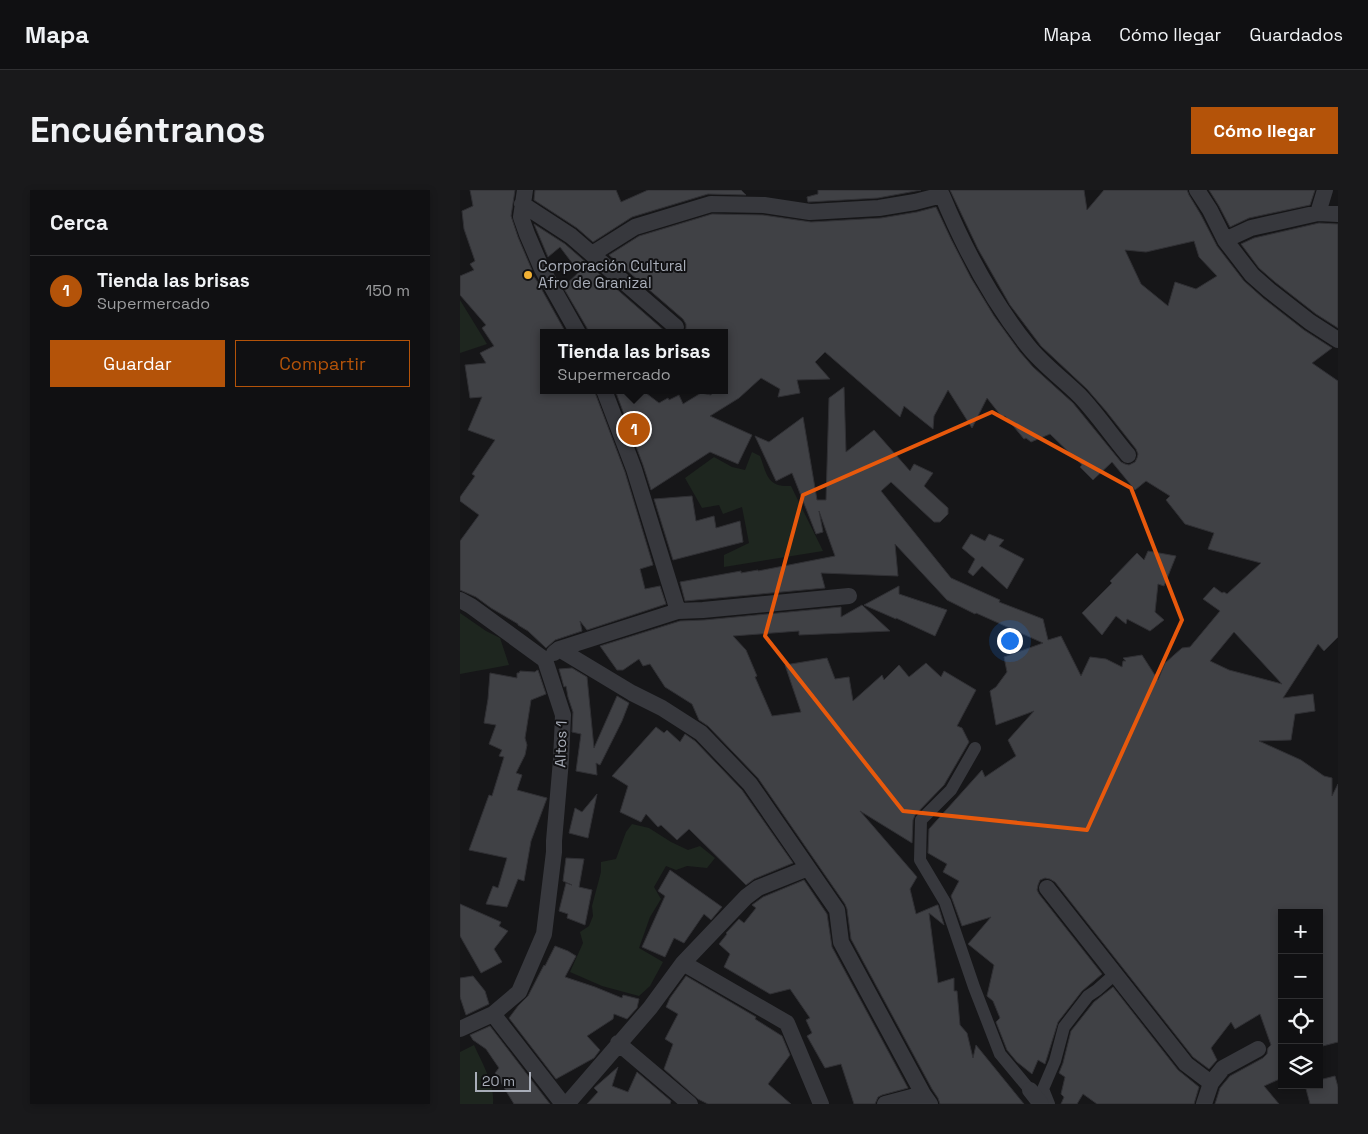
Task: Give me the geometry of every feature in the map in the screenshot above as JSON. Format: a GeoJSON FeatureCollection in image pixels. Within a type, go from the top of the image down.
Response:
{"type":"FeatureCollection","features":[{"type":"Feature","properties":{"kind":"street"},"geometry":{"type":"LineString","coordinates":[[1197,190],[1210,210],[1225,240],[1252,275],[1310,322],[1338,340]]}},
{"type":"Feature","properties":{"kind":"street"},"geometry":{"type":"LineString","coordinates":[[1318,213],[1325,190]]}},
{"type":"Feature","properties":{"kind":"street"},"geometry":{"type":"LineString","coordinates":[[592,254],[636,227],[711,204],[764,205],[810,212],[879,208],[915,202],[942,194],[957,232],[982,278],[1028,347],[1080,396],[1128,455]]}},
{"type":"Feature","properties":{"kind":"street"},"geometry":{"type":"LineString","coordinates":[[524,197],[676,327]]}},
{"type":"Feature","properties":{"kind":"street"},"geometry":{"type":"LineString","coordinates":[[524,197],[521,217],[527,234],[542,269],[576,329]]}},
{"type":"Feature","properties":{"kind":"street"},"geometry":{"type":"LineString","coordinates":[[1225,240],[1252,228],[1318,213],[1338,214]]}},
{"type":"Feature","properties":{"kind":"street"},"geometry":{"type":"LineString","coordinates":[[606,394],[634,469],[678,611]]}},
{"type":"Feature","properties":{"kind":"street"},"geometry":{"type":"LineString","coordinates":[[460,600],[477,610],[545,660],[559,649],[678,611],[849,596]]}},
{"type":"Feature","properties":{"kind":"street"},"geometry":{"type":"LineString","coordinates":[[559,649],[632,693],[662,708],[701,733],[750,784],[837,910],[841,942],[927,1099],[885,1104]]}},
{"type":"Feature","properties":{"kind":"street","name":"Altos 1"},"geometry":{"type":"LineString","coordinates":[[460,1029],[493,1014],[518,992],[544,934],[554,852],[561,760],[562,715],[545,660]]}},
{"type":"Feature","properties":{"kind":"street"},"geometry":{"type":"LineString","coordinates":[[976,748],[951,790],[921,820],[920,860],[945,902],[974,988],[1000,1054],[1041,1104]]}},
{"type":"Feature","properties":{"kind":"street"},"geometry":{"type":"LineString","coordinates":[[567,1104],[650,1008],[683,963],[746,897],[758,888],[808,868]]}},
{"type":"Feature","properties":{"kind":"street"},"geometry":{"type":"LineString","coordinates":[[1047,888],[1186,1064],[1211,1083]]}},
{"type":"Feature","properties":{"kind":"street"},"geometry":{"type":"LineString","coordinates":[[683,963],[788,1023],[821,1104]]}},
{"type":"Feature","properties":{"kind":"street"},"geometry":{"type":"LineString","coordinates":[[1049,1104],[1044,1089],[1064,1027],[1088,996],[1115,974]]}},
{"type":"Feature","properties":{"kind":"street"},"geometry":{"type":"LineString","coordinates":[[493,1014],[563,1104]]}},
{"type":"Feature","properties":{"kind":"street"},"geometry":{"type":"LineString","coordinates":[[618,1043],[690,1104]]}},
{"type":"Feature","properties":{"kind":"street"},"geometry":{"type":"LineString","coordinates":[[1204,1104],[1211,1083],[1223,1068],[1258,1049]]}},
{"type":"Feature","properties":{"kind":"highlighted area"},"geometry":{"type":"Polygon","coordinates":[[[992,412],[1131,488],[1182,620],[1087,830],[903,811],[765,636],[803,495],[992,412]]]}},
{"type":"Feature","properties":{"kind":"shaded area"},"geometry":{"type":"Polygon","coordinates":[[[460,300],[487,344],[460,353],[460,300]]]}},
{"type":"Feature","properties":{"kind":"shaded area"},"geometry":{"type":"Polygon","coordinates":[[[752,452],[760,456],[772,482],[783,486],[791,486],[823,551],[724,567],[724,555],[749,543],[742,507],[723,514],[719,505],[702,508],[685,478],[714,457],[732,467],[745,470],[752,452]]]}},
{"type":"Feature","properties":{"kind":"shaded area"},"geometry":{"type":"Polygon","coordinates":[[[460,613],[500,638],[509,665],[460,674],[460,613]]]}},
{"type":"Feature","properties":{"kind":"shaded area"},"geometry":{"type":"Polygon","coordinates":[[[632,824],[649,828],[688,850],[700,846],[715,858],[707,868],[687,866],[676,870],[666,866],[654,887],[661,899],[650,917],[639,948],[663,962],[650,986],[639,996],[602,986],[570,972],[583,943],[580,932],[589,926],[593,916],[592,906],[601,872],[601,862],[616,859],[626,832],[632,824]]]}},
{"type":"Feature","properties":{"kind":"shaded area"},"geometry":{"type":"Polygon","coordinates":[[[474,1045],[490,1081],[493,1104],[460,1104],[460,1052],[474,1045]]]}},
{"type":"Feature","properties":{"kind":"building"},"geometry":{"type":"Polygon","coordinates":[[[470,190],[515,190],[511,216],[518,237],[532,270],[530,271],[564,329],[540,329],[540,394],[596,394],[625,472],[653,565],[640,569],[645,589],[660,586],[666,604],[587,630],[580,621],[582,631],[555,640],[546,648],[518,624],[476,597],[460,590],[460,541],[479,515],[460,501],[460,497],[475,476],[472,474],[495,440],[468,430],[482,397],[470,398],[465,365],[486,363],[480,353],[494,346],[482,328],[486,325],[460,295],[460,276],[474,270],[470,264],[475,261],[464,229],[462,211],[473,206],[470,190]]]}},
{"type":"Feature","properties":{"kind":"building"},"geometry":{"type":"Polygon","coordinates":[[[535,190],[616,190],[621,202],[648,190],[741,190],[746,195],[708,194],[632,217],[593,242],[577,228],[534,200],[535,190]]]}},
{"type":"Feature","properties":{"kind":"building"},"geometry":{"type":"Polygon","coordinates":[[[818,190],[921,190],[878,198],[808,202],[807,197],[818,194],[818,190]]]}},
{"type":"Feature","properties":{"kind":"building"},"geometry":{"type":"Polygon","coordinates":[[[950,190],[1084,190],[1087,210],[1104,190],[1187,190],[1217,246],[1244,281],[1304,330],[1332,348],[1312,363],[1338,381],[1338,637],[1324,651],[1318,644],[1283,698],[1313,694],[1315,711],[1295,714],[1291,740],[1259,741],[1301,760],[1324,776],[1332,778],[1332,796],[1338,784],[1338,1042],[1323,1046],[1323,909],[1278,909],[1278,1080],[1264,1086],[1279,1104],[1215,1104],[1220,1088],[1230,1076],[1267,1054],[1268,1048],[1271,1045],[1260,1014],[1235,1029],[1231,1022],[1211,1048],[1217,1060],[1209,1069],[1193,1057],[1055,882],[1045,878],[1040,880],[1038,885],[1037,890],[1039,894],[1102,974],[1082,991],[1058,1022],[1045,1064],[1038,1060],[1032,1074],[1017,1062],[1007,1050],[996,1022],[1000,1018],[993,1001],[987,996],[994,965],[968,944],[991,917],[962,926],[951,896],[959,881],[943,872],[947,864],[928,853],[929,829],[982,770],[985,777],[1016,756],[1008,740],[1034,711],[996,725],[990,691],[996,687],[1007,672],[1004,657],[1043,643],[947,600],[895,544],[898,576],[821,573],[825,588],[685,601],[680,582],[741,571],[741,573],[758,571],[835,556],[819,511],[823,532],[816,534],[792,473],[776,481],[755,436],[769,442],[803,417],[817,500],[826,500],[829,398],[844,387],[846,452],[874,430],[910,471],[914,464],[933,473],[924,486],[948,508],[948,514],[940,522],[934,522],[891,482],[881,491],[951,578],[1000,600],[999,602],[1043,619],[1048,640],[1061,636],[1081,676],[1090,657],[1106,659],[1122,667],[1123,661],[1126,661],[1123,658],[1142,655],[1158,680],[1165,663],[1182,648],[1190,647],[1220,611],[1203,599],[1214,587],[1227,594],[1261,563],[1208,549],[1214,533],[1185,524],[1166,500],[1170,496],[1146,481],[1135,490],[1112,462],[1093,480],[1080,467],[1082,465],[1050,434],[1031,442],[1026,438],[1024,439],[1005,416],[1002,417],[987,398],[972,428],[948,390],[934,416],[933,429],[904,406],[900,417],[825,352],[815,362],[830,379],[797,380],[800,393],[778,397],[780,389],[761,378],[739,398],[710,416],[752,435],[738,464],[710,452],[651,490],[616,394],[647,394],[659,403],[679,395],[683,404],[699,394],[728,394],[728,329],[686,329],[686,324],[683,319],[609,255],[639,236],[712,214],[763,215],[811,222],[881,218],[936,207],[971,278],[994,316],[1020,352],[1033,367],[1073,403],[1121,462],[1129,465],[1135,462],[1138,454],[1136,449],[1106,411],[1087,389],[1041,346],[1010,305],[978,249],[950,190]],[[1194,241],[1146,252],[1125,250],[1141,284],[1168,306],[1175,282],[1196,289],[1217,276],[1199,257],[1194,241]],[[1234,632],[1210,661],[1229,670],[1282,684],[1234,632]]]}},
{"type":"Feature","properties":{"kind":"building"},"geometry":{"type":"Polygon","coordinates":[[[1209,190],[1315,190],[1310,205],[1249,218],[1230,227],[1209,190]]]}},
{"type":"Feature","properties":{"kind":"building"},"geometry":{"type":"Polygon","coordinates":[[[1319,223],[1338,224],[1338,328],[1316,314],[1275,282],[1259,268],[1241,244],[1254,238],[1319,223]]]}},
{"type":"Feature","properties":{"kind":"building"},"geometry":{"type":"Polygon","coordinates":[[[534,224],[565,244],[662,329],[587,329],[563,287],[579,272],[560,247],[548,257],[534,224]]]}},
{"type":"Feature","properties":{"kind":"building"},"geometry":{"type":"Polygon","coordinates":[[[692,496],[696,521],[714,516],[716,528],[740,521],[743,542],[673,560],[654,499],[692,496]]]}},
{"type":"Feature","properties":{"kind":"building"},"geometry":{"type":"Polygon","coordinates":[[[971,534],[985,541],[989,534],[1004,540],[999,546],[1024,559],[1007,589],[982,566],[973,576],[968,572],[975,559],[962,548],[971,534]]]}},
{"type":"Feature","properties":{"kind":"building"},"geometry":{"type":"Polygon","coordinates":[[[1148,551],[1176,556],[1164,586],[1158,584],[1155,612],[1164,620],[1150,631],[1127,619],[1126,624],[1116,616],[1102,635],[1082,613],[1112,583],[1110,581],[1137,553],[1144,560],[1148,551]]]}},
{"type":"Feature","properties":{"kind":"building"},"geometry":{"type":"Polygon","coordinates":[[[899,586],[899,594],[947,610],[935,636],[864,605],[899,586]]]}},
{"type":"Feature","properties":{"kind":"building"},"geometry":{"type":"Polygon","coordinates":[[[862,605],[890,631],[799,635],[799,631],[733,636],[746,650],[757,676],[755,677],[772,716],[801,712],[785,665],[827,658],[835,679],[849,677],[853,701],[882,675],[884,680],[899,665],[909,677],[926,663],[941,677],[944,671],[976,690],[957,726],[962,728],[969,742],[944,785],[915,815],[912,843],[860,811],[917,877],[910,889],[916,914],[938,905],[944,925],[929,913],[938,983],[954,978],[954,991],[957,991],[960,1025],[967,1033],[973,1058],[976,1045],[1024,1104],[940,1104],[851,939],[845,904],[758,778],[708,726],[699,720],[692,704],[665,687],[650,664],[643,666],[639,659],[623,670],[617,670],[600,646],[680,621],[841,607],[841,617],[862,605]]]}},
{"type":"Feature","properties":{"kind":"building"},"geometry":{"type":"Polygon","coordinates":[[[572,668],[587,677],[594,748],[617,696],[629,703],[600,765],[596,763],[597,775],[576,771],[581,734],[572,732],[573,712],[559,669],[572,668]]]}},
{"type":"Feature","properties":{"kind":"building"},"geometry":{"type":"Polygon","coordinates":[[[538,670],[546,694],[531,700],[525,738],[527,745],[525,755],[516,773],[522,775],[517,790],[547,798],[531,841],[524,881],[518,879],[507,907],[486,904],[493,886],[498,888],[507,858],[469,850],[489,795],[492,796],[504,757],[499,756],[502,750],[489,744],[496,725],[484,723],[490,673],[517,678],[517,673],[520,671],[535,672],[538,670]]]}},
{"type":"Feature","properties":{"kind":"building"},"geometry":{"type":"Polygon","coordinates":[[[656,727],[664,733],[667,730],[680,742],[685,734],[695,741],[742,790],[793,863],[754,879],[746,885],[689,829],[677,840],[661,825],[658,827],[646,814],[641,822],[620,812],[628,786],[612,776],[656,727]]]}},
{"type":"Feature","properties":{"kind":"building"},"geometry":{"type":"Polygon","coordinates":[[[597,794],[588,838],[569,833],[575,808],[582,812],[597,794]]]}},
{"type":"Feature","properties":{"kind":"building"},"geometry":{"type":"Polygon","coordinates":[[[566,858],[584,859],[579,887],[592,890],[585,925],[567,918],[568,914],[559,911],[566,883],[572,885],[563,881],[566,858]]]}},
{"type":"Feature","properties":{"kind":"building"},"geometry":{"type":"Polygon","coordinates":[[[670,870],[722,907],[711,920],[704,914],[684,943],[674,938],[665,957],[642,947],[665,896],[658,891],[670,870]]]}},
{"type":"Feature","properties":{"kind":"building"},"geometry":{"type":"Polygon","coordinates":[[[804,880],[827,914],[832,947],[908,1088],[882,1095],[878,1097],[875,1104],[854,1104],[841,1064],[825,1068],[807,1036],[812,1033],[806,1020],[810,1018],[790,989],[770,994],[724,967],[730,954],[719,944],[726,933],[739,919],[744,923],[756,908],[752,905],[763,897],[804,880]]]}},
{"type":"Feature","properties":{"kind":"building"},"geometry":{"type":"Polygon","coordinates":[[[460,904],[501,922],[499,926],[508,931],[494,949],[502,962],[481,973],[460,936],[460,904]]]}},
{"type":"Feature","properties":{"kind":"building"},"geometry":{"type":"Polygon","coordinates":[[[555,946],[576,956],[565,977],[622,998],[623,995],[639,999],[637,1008],[627,1019],[614,1014],[613,1019],[587,1036],[600,1050],[594,1058],[556,1079],[509,1018],[528,996],[555,946]]]}},
{"type":"Feature","properties":{"kind":"building"},"geometry":{"type":"Polygon","coordinates":[[[473,976],[485,991],[489,1004],[466,1015],[460,997],[460,978],[473,976]]]}},
{"type":"Feature","properties":{"kind":"building"},"geometry":{"type":"Polygon","coordinates":[[[686,976],[756,1017],[755,1019],[782,1036],[790,1055],[768,1084],[791,1104],[708,1104],[698,1099],[664,1069],[673,1044],[665,1039],[678,1014],[666,1007],[670,998],[686,976]]]}},
{"type":"Feature","properties":{"kind":"building"},"geometry":{"type":"Polygon","coordinates":[[[1113,987],[1178,1070],[1199,1087],[1194,1104],[1097,1104],[1083,1094],[1077,1104],[1061,1104],[1064,1097],[1061,1094],[1065,1077],[1059,1073],[1071,1031],[1094,1002],[1113,987]]]}},
{"type":"Feature","properties":{"kind":"building"},"geometry":{"type":"Polygon","coordinates":[[[490,1026],[550,1104],[514,1104],[495,1073],[499,1068],[486,1049],[473,1040],[470,1035],[490,1026]]]}},
{"type":"Feature","properties":{"kind":"building"},"geometry":{"type":"Polygon","coordinates":[[[618,1067],[612,1086],[628,1092],[637,1072],[671,1101],[670,1104],[587,1104],[598,1092],[594,1088],[618,1067]]]}},
{"type":"Feature","properties":{"kind":"building"},"geometry":{"type":"Polygon","coordinates":[[[1335,1076],[1338,1087],[1338,1104],[1310,1104],[1306,1089],[1323,1089],[1323,1079],[1335,1076]]]}},
{"type":"Feature","properties":{"kind":"place","name":"Corporación Cultural Afro de Granizal"},"geometry":{"type":"Point","coordinates":[528,275]}},
{"type":"Feature","properties":{"kind":"place","name":"Tienda las brisas"},"geometry":{"type":"Point","coordinates":[634,429]}}]}
